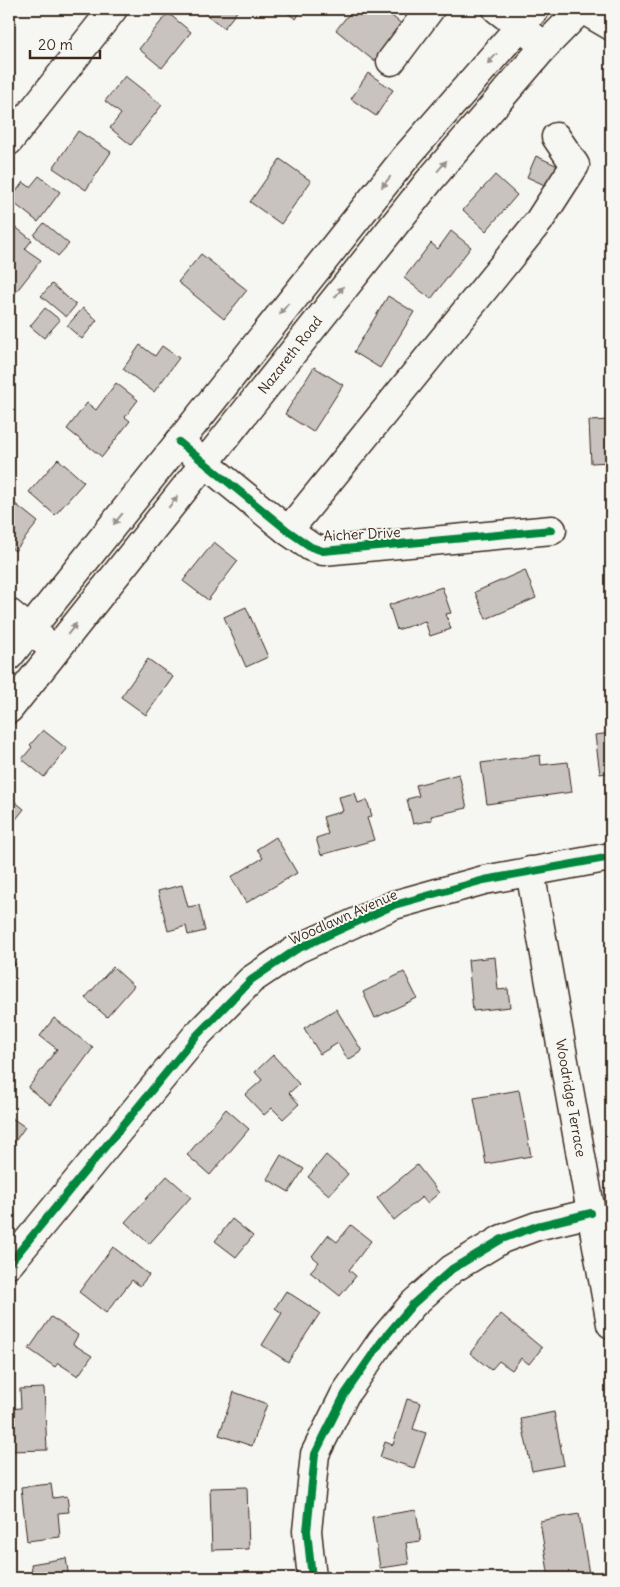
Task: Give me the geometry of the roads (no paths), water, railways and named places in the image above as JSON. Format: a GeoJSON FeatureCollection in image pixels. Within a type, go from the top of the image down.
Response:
{"type":"FeatureCollection","features":[{"type":"Feature","properties":{"kind":"main road"},"geometry":{"type":"LineString","coordinates":[[9,140],[114,9]]}},
{"type":"Feature","properties":{"kind":"main road"},"geometry":{"type":"LineString","coordinates":[[391,61],[430,9]]}},
{"type":"Feature","properties":{"kind":"main road"},"geometry":{"type":"LineString","coordinates":[[497,9],[527,17],[545,46]]}},
{"type":"Feature","properties":{"kind":"main road"},"geometry":{"type":"LineString","coordinates":[[581,9],[611,26]]}},
{"type":"Feature","properties":{"kind":"main road","name":"Nazareth Road"},"geometry":{"type":"LineString","coordinates":[[9,709],[430,180],[545,46],[581,9]]}},
{"type":"Feature","properties":{"kind":"main road"},"geometry":{"type":"LineString","coordinates":[[9,656],[393,173],[527,17]]}},
{"type":"Feature","properties":{"kind":"main road"},"geometry":{"type":"LineString","coordinates":[[288,531],[539,221],[575,165],[556,137]]}},
{"type":"Feature","properties":{"kind":"main road","name":"Aicher Drive"},"geometry":{"type":"LineString","coordinates":[[179,442],[288,531],[311,547],[323,550],[552,530]]}},
{"type":"Feature","properties":{"kind":"main road"},"geometry":{"type":"LineString","coordinates":[[9,613],[55,650]]}},
{"type":"Feature","properties":{"kind":"main road","name":"Woodlawn Avenue"},"geometry":{"type":"LineString","coordinates":[[9,1264],[197,1035],[252,980],[298,949],[394,905],[484,880],[611,856]]}},
{"type":"Feature","properties":{"kind":"main road","name":"Woodridge Terrace"},"geometry":{"type":"LineString","coordinates":[[530,871],[611,1324]]}},
{"type":"Feature","properties":{"kind":"main road"},"geometry":{"type":"LineString","coordinates":[[312,1578],[307,1531],[315,1454],[345,1394],[381,1342],[413,1304],[452,1269],[502,1239],[537,1226],[591,1213]]}}]}
